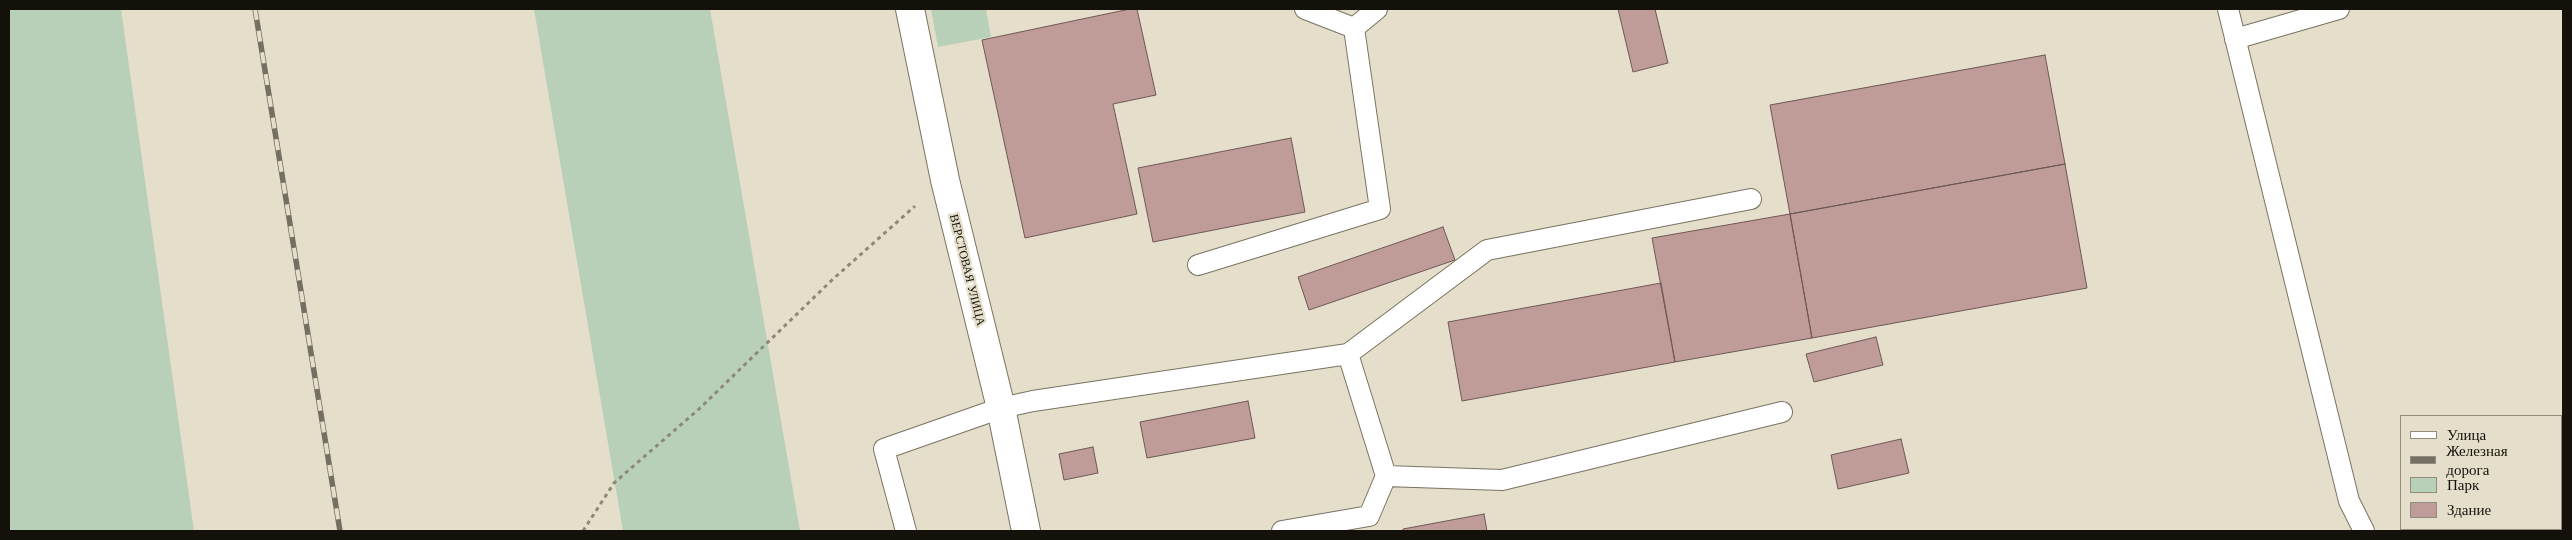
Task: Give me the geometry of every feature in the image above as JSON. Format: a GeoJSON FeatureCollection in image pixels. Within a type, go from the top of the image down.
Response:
{"type":"FeatureCollection","features":[{"type":"Feature","properties":{"kind":"street","name":"ВЕРСТОВАЯ УЛИЦА"},"geometry":{"type":"LineString","coordinates":[[910,9],[945,180],[1001,408],[1026,531]]}},
{"type":"Feature","properties":{"kind":"lane"},"geometry":{"type":"LineString","coordinates":[[1305,9],[1354,28]]}},
{"type":"Feature","properties":{"kind":"lane"},"geometry":{"type":"LineString","coordinates":[[1354,28],[1377,9]]}},
{"type":"Feature","properties":{"kind":"lane"},"geometry":{"type":"LineString","coordinates":[[2228,9],[2349,501],[2364,531]]}},
{"type":"Feature","properties":{"kind":"lane"},"geometry":{"type":"LineString","coordinates":[[2235,39],[2340,9]]}},
{"type":"Feature","properties":{"kind":"lane"},"geometry":{"type":"LineString","coordinates":[[1198,265],[1380,209],[1354,28]]}},
{"type":"Feature","properties":{"kind":"lane"},"geometry":{"type":"LineString","coordinates":[[906,531],[884,450],[1001,408],[1033,401],[1348,354],[1487,250],[1751,199]]}},
{"type":"Feature","properties":{"kind":"lane"},"geometry":{"type":"LineString","coordinates":[[1282,531],[1369,516],[1386,476],[1348,354]]}},
{"type":"Feature","properties":{"kind":"lane"},"geometry":{"type":"LineString","coordinates":[[1386,476],[1502,480],[1782,412]]}},
{"type":"Feature","properties":{"kind":"path"},"geometry":{"type":"LineString","coordinates":[[583,531],[614,483],[700,409],[832,280],[945,180]]}},
{"type":"Feature","properties":{"kind":"green space"},"geometry":{"type":"Polygon","coordinates":[[[9,9],[121,9],[194,531],[9,531],[9,9]]]}},
{"type":"Feature","properties":{"kind":"green space"},"geometry":{"type":"Polygon","coordinates":[[[534,9],[710,9],[800,531],[623,531],[534,9]]]}},
{"type":"Feature","properties":{"kind":"green space"},"geometry":{"type":"Polygon","coordinates":[[[931,9],[986,9],[991,37],[938,47],[931,9]]]}},
{"type":"Feature","properties":{"kind":"building"},"geometry":{"type":"Polygon","coordinates":[[[1137,9],[1156,95],[1113,104],[1137,214],[1025,238],[982,40],[1137,9]]]}},
{"type":"Feature","properties":{"kind":"building"},"geometry":{"type":"Polygon","coordinates":[[[1618,9],[1655,9],[1668,63],[1633,72],[1618,9]]]}},
{"type":"Feature","properties":{"kind":"building"},"geometry":{"type":"Polygon","coordinates":[[[2045,55],[2065,164],[1790,214],[1770,105],[2045,55]]]}},
{"type":"Feature","properties":{"kind":"building"},"geometry":{"type":"Polygon","coordinates":[[[1291,138],[1305,212],[1153,242],[1138,168],[1291,138]]]}},
{"type":"Feature","properties":{"kind":"building"},"geometry":{"type":"Polygon","coordinates":[[[2065,164],[2087,288],[1812,338],[1790,214],[2065,164]]]}},
{"type":"Feature","properties":{"kind":"building"},"geometry":{"type":"Polygon","coordinates":[[[1790,214],[1812,338],[1675,362],[1652,238],[1790,214]]]}},
{"type":"Feature","properties":{"kind":"building"},"geometry":{"type":"Polygon","coordinates":[[[1443,227],[1455,260],[1309,310],[1298,277],[1443,227]]]}},
{"type":"Feature","properties":{"kind":"building"},"geometry":{"type":"Polygon","coordinates":[[[1661,283],[1675,362],[1462,401],[1448,322],[1661,283]]]}},
{"type":"Feature","properties":{"kind":"building"},"geometry":{"type":"Polygon","coordinates":[[[1876,337],[1883,365],[1814,382],[1806,354],[1876,337]]]}},
{"type":"Feature","properties":{"kind":"building"},"geometry":{"type":"Polygon","coordinates":[[[1248,401],[1255,438],[1147,458],[1140,422],[1248,401]]]}},
{"type":"Feature","properties":{"kind":"building"},"geometry":{"type":"Polygon","coordinates":[[[1901,439],[1909,473],[1838,489],[1831,455],[1901,439]]]}},
{"type":"Feature","properties":{"kind":"building"},"geometry":{"type":"Polygon","coordinates":[[[1093,447],[1098,473],[1064,480],[1059,454],[1093,447]]]}},
{"type":"Feature","properties":{"kind":"building"},"geometry":{"type":"Polygon","coordinates":[[[1484,514],[1487,531],[1403,531],[1403,529],[1484,514]]]}},
{"type":"Feature","properties":{"kind":"railway"},"geometry":{"type":"LineString","coordinates":[[255,9],[340,531]]}}]}
